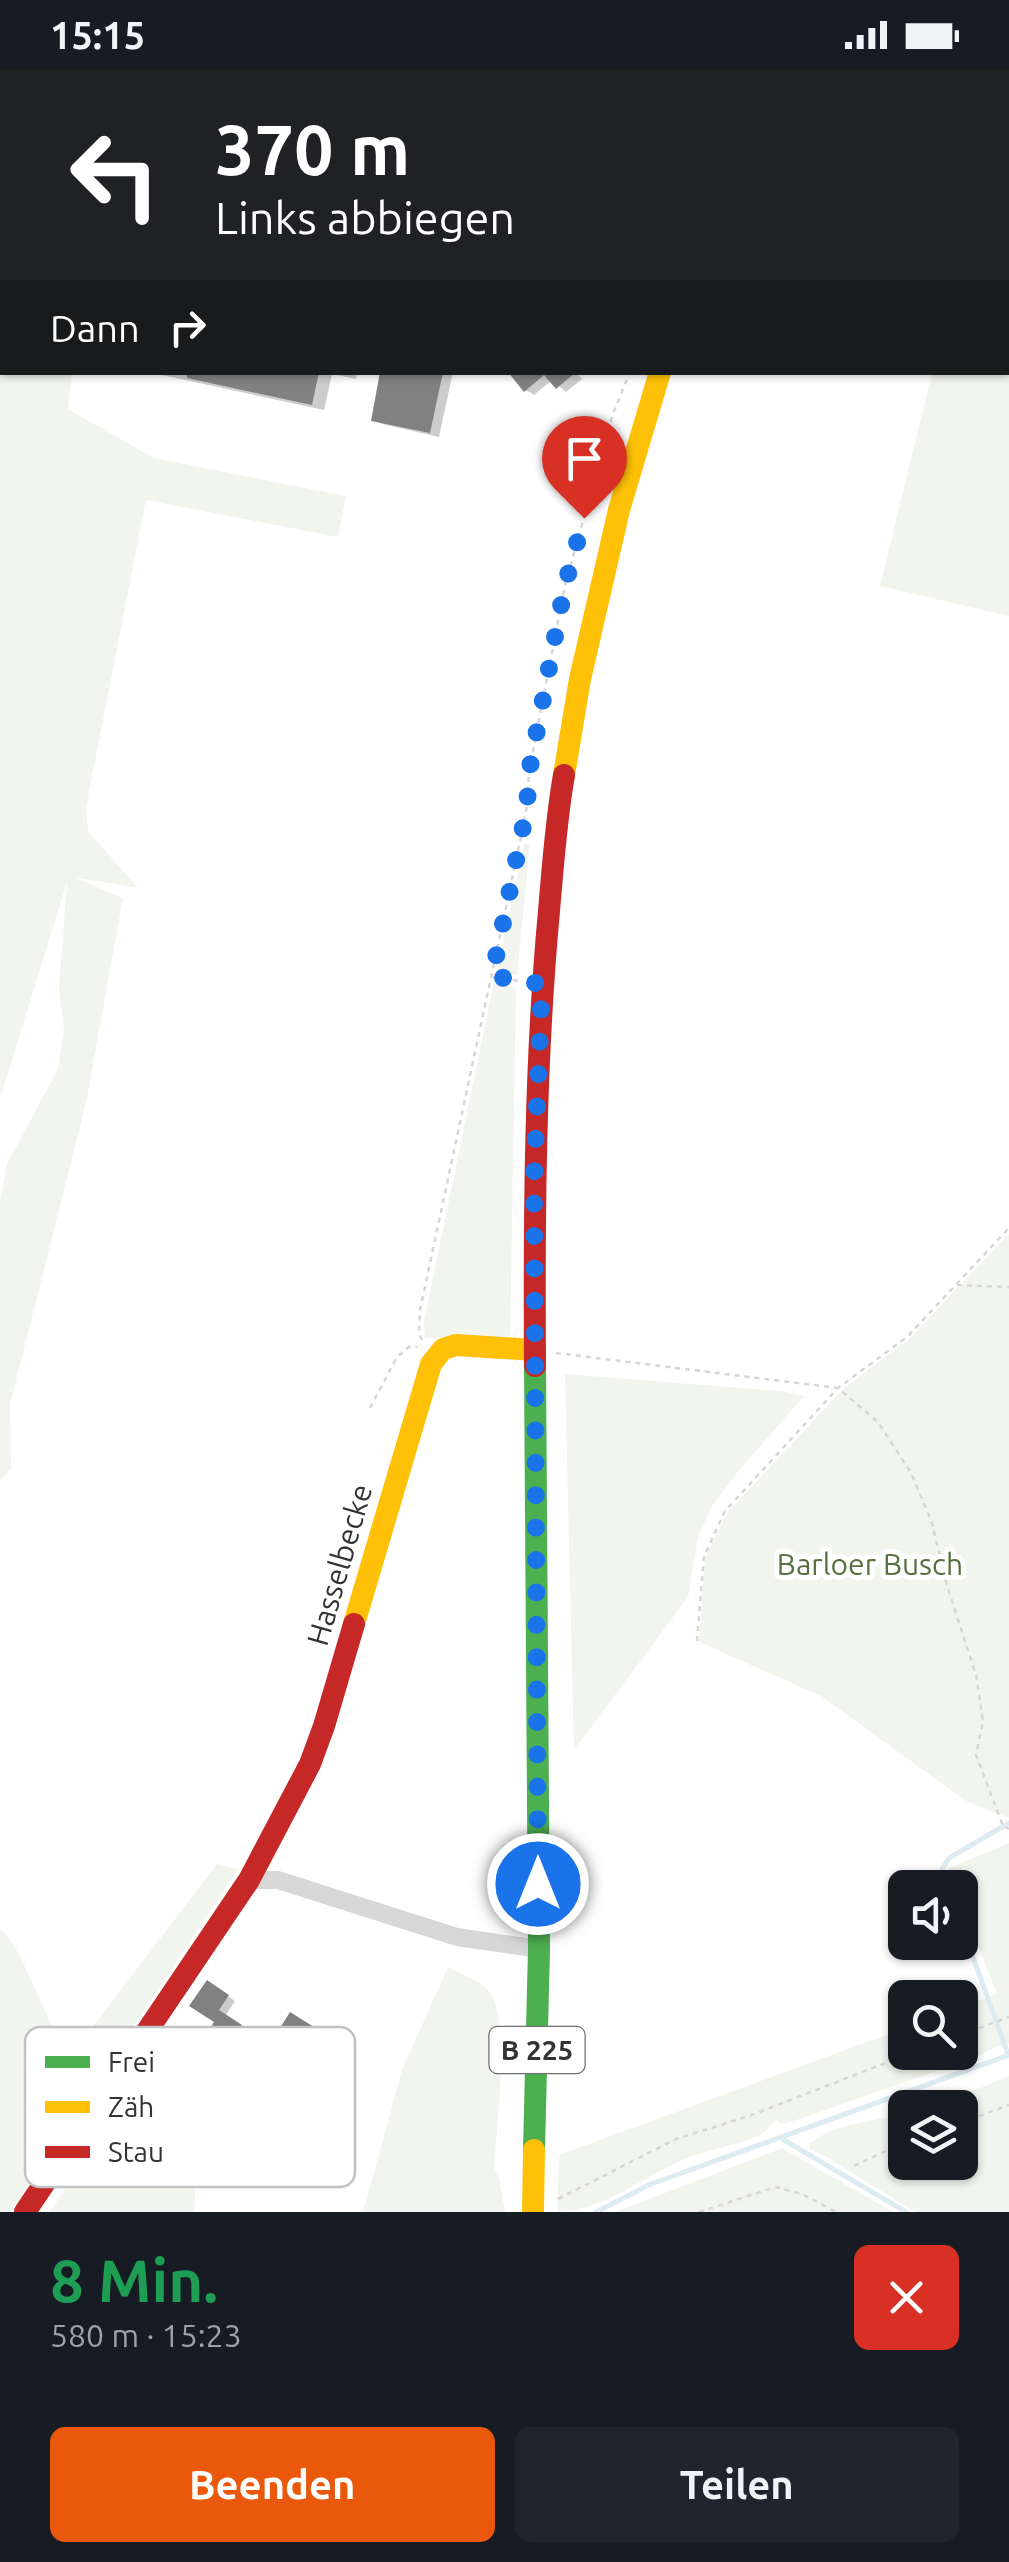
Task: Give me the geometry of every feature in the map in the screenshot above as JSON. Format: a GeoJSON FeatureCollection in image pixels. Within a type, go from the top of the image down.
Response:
{"type":"FeatureCollection","features":[{"type":"Feature","properties":{"kind":"main road","name":"B 225"},"geometry":{"type":"LineString","coordinates":[[540,2207],[534,2150],[539,1949],[534,1180],[542,984],[558,806],[580,679],[619,510],[659,375]]}},
{"type":"Feature","properties":{"kind":"main road"},"geometry":{"type":"LineString","coordinates":[[436,1356],[456,1345],[535,1350]]}},
{"type":"Feature","properties":{"kind":"main road","name":"Hasselbecke"},"geometry":{"type":"LineString","coordinates":[[148,2027],[249,1880],[317,1746],[427,1372],[436,1356]]}},
{"type":"Feature","properties":{"kind":"main road","name":"Hasselbecke"},"geometry":{"type":"LineString","coordinates":[[25,2212],[42,2187]]}},
{"type":"Feature","properties":{"kind":"street"},"geometry":{"type":"LineString","coordinates":[[249,1880],[278,1880],[457,1938],[539,1949]]}},
{"type":"Feature","properties":{"kind":"path"},"geometry":{"type":"LineString","coordinates":[[436,1356],[424,1345],[419,1333],[420,1310],[522,832],[529,772],[565,585],[613,414],[629,375]]}},
{"type":"Feature","properties":{"kind":"path"},"geometry":{"type":"LineString","coordinates":[[492,976],[542,984]]}},
{"type":"Feature","properties":{"kind":"path"},"geometry":{"type":"LineString","coordinates":[[698,1641],[704,1556],[726,1511],[838,1388],[907,1337],[1009,1228]]}},
{"type":"Feature","properties":{"kind":"path"},"geometry":{"type":"LineString","coordinates":[[956,1285],[1009,1288]]}},
{"type":"Feature","properties":{"kind":"path"},"geometry":{"type":"LineString","coordinates":[[370,1408],[397,1356],[410,1346],[436,1356]]}},
{"type":"Feature","properties":{"kind":"path"},"geometry":{"type":"LineString","coordinates":[[535,1350],[838,1388],[878,1422],[910,1472],[932,1523],[947,1586],[976,1675],[983,1721],[976,1756],[1003,1826],[1009,1829]]}},
{"type":"Feature","properties":{"kind":"path"},"geometry":{"type":"LineString","coordinates":[[978,2028],[1009,2016]]}},
{"type":"Feature","properties":{"kind":"path"},"geometry":{"type":"LineString","coordinates":[[540,2207],[676,2139],[888,2062]]}},
{"type":"Feature","properties":{"kind":"path"},"geometry":{"type":"LineString","coordinates":[[978,2117],[1009,2105]]}},
{"type":"Feature","properties":{"kind":"path"},"geometry":{"type":"LineString","coordinates":[[854,2166],[888,2150]]}},
{"type":"Feature","properties":{"kind":"path"},"geometry":{"type":"LineString","coordinates":[[699,2212],[776,2187],[802,2194],[836,2212]]}},
{"type":"Feature","properties":{"kind":"green space"},"geometry":{"type":"Polygon","coordinates":[[[0,375],[72,375],[68,409],[154,458],[346,496],[338,537],[146,500],[86,807],[88,831],[138,888],[73,877],[123,898],[86,1103],[10,1404],[11,1469],[0,1480],[0,1203],[7,1164],[58,1069],[64,1029],[59,989],[67,882],[0,1099],[0,375]]]}},
{"type":"Feature","properties":{"kind":"green space"},"geometry":{"type":"Polygon","coordinates":[[[932,375],[1009,375],[1009,616],[880,586],[932,375]]]}},
{"type":"Feature","properties":{"kind":"green space"},"geometry":{"type":"Polygon","coordinates":[[[524,844],[530,845],[517,975],[497,972],[524,844]]]}},
{"type":"Feature","properties":{"kind":"green space"},"geometry":{"type":"Polygon","coordinates":[[[494,981],[516,988],[510,1339],[425,1338],[424,1322],[494,981]]]}},
{"type":"Feature","properties":{"kind":"green space","name":"Barloer Busch"},"geometry":{"type":"Polygon","coordinates":[[[1009,1234],[1009,1818],[966,1801],[821,1696],[699,1642],[705,1557],[728,1512],[843,1389],[909,1339],[1009,1234]]]}},
{"type":"Feature","properties":{"kind":"green space"},"geometry":{"type":"Polygon","coordinates":[[[565,1374],[804,1396],[712,1506],[698,1537],[688,1597],[574,1750],[565,1374]]]}},
{"type":"Feature","properties":{"kind":"green space"},"geometry":{"type":"Polygon","coordinates":[[[1009,1843],[1009,2044],[978,2055],[978,2001],[997,1994],[978,1945],[978,1870],[949,1868],[1009,1843]]]}},
{"type":"Feature","properties":{"kind":"green space"},"geometry":{"type":"Polygon","coordinates":[[[217,1864],[238,1869],[133,2027],[93,2027],[217,1864]]]}},
{"type":"Feature","properties":{"kind":"green space"},"geometry":{"type":"Polygon","coordinates":[[[0,1929],[19,1954],[53,2027],[25,2027],[27,2187],[10,2212],[0,2212],[0,1929]]]}},
{"type":"Feature","properties":{"kind":"green space"},"geometry":{"type":"Polygon","coordinates":[[[448,1967],[485,1987],[496,2005],[501,2049],[494,2169],[505,2212],[363,2212],[402,2070],[448,1967]]]}},
{"type":"Feature","properties":{"kind":"green space"},"geometry":{"type":"Polygon","coordinates":[[[888,2034],[888,2070],[939,2070],[788,2123],[776,2120],[763,2133],[676,2163],[591,2206],[557,2212],[559,2155],[888,2034]]]}},
{"type":"Feature","properties":{"kind":"green space"},"geometry":{"type":"Polygon","coordinates":[[[1009,2076],[1009,2212],[915,2212],[809,2149],[809,2144],[831,2131],[888,2116],[888,2180],[978,2180],[978,2090],[974,2090],[1009,2076]]]}},
{"type":"Feature","properties":{"kind":"green space"},"geometry":{"type":"Polygon","coordinates":[[[782,2148],[893,2212],[615,2212],[782,2148]]]}},
{"type":"Feature","properties":{"kind":"green space"},"geometry":{"type":"Polygon","coordinates":[[[66,2187],[196,2187],[194,2212],[50,2212],[66,2187]]]}},
{"type":"Feature","properties":{"kind":"building"},"geometry":{"type":"Polygon","coordinates":[[[187,375],[318,375],[312,405],[187,375]]]}},
{"type":"Feature","properties":{"kind":"building"},"geometry":{"type":"Polygon","coordinates":[[[379,375],[442,375],[430,433],[371,421],[379,375]]]}},
{"type":"Feature","properties":{"kind":"building"},"geometry":{"type":"Polygon","coordinates":[[[510,375],[544,375],[524,392],[510,375]]]}},
{"type":"Feature","properties":{"kind":"building"},"geometry":{"type":"Polygon","coordinates":[[[544,375],[572,375],[556,389],[544,375]]]}},
{"type":"Feature","properties":{"kind":"building"},"geometry":{"type":"Polygon","coordinates":[[[207,1980],[229,1995],[219,2010],[242,2025],[211,2027],[214,2022],[189,2006],[207,1980]]]}},
{"type":"Feature","properties":{"kind":"building"},"geometry":{"type":"Polygon","coordinates":[[[290,2012],[314,2027],[281,2027],[290,2012]]]}},
{"type":"Feature","properties":{"kind":"waterway"},"geometry":{"type":"LineString","coordinates":[[942,1870],[949,1858],[1009,1823]]}},
{"type":"Feature","properties":{"kind":"waterway"},"geometry":{"type":"LineString","coordinates":[[974,1960],[1008,2054]]}},
{"type":"Feature","properties":{"kind":"waterway"},"geometry":{"type":"LineString","coordinates":[[596,2212],[651,2184],[1009,2055]]}},
{"type":"Feature","properties":{"kind":"waterway"},"geometry":{"type":"LineString","coordinates":[[784,2140],[906,2212]]}},
{"type":"Feature","properties":{"kind":"traffic: fast"},"geometry":{"type":"LineString","coordinates":[[534,2150],[539,1949],[535,1366]]}},
{"type":"Feature","properties":{"kind":"traffic: slow"},"geometry":{"type":"LineString","coordinates":[[564,775],[580,679],[619,510],[659,375]]}},
{"type":"Feature","properties":{"kind":"traffic: slow"},"geometry":{"type":"LineString","coordinates":[[354,1624],[431,1364],[443,1349],[456,1345],[535,1350]]}},
{"type":"Feature","properties":{"kind":"traffic: slow"},"geometry":{"type":"LineString","coordinates":[[533,2212],[534,2150]]}},
{"type":"Feature","properties":{"kind":"traffic: jam"},"geometry":{"type":"LineString","coordinates":[[535,1366],[538,1081],[553,860],[564,775]]}},
{"type":"Feature","properties":{"kind":"traffic: jam"},"geometry":{"type":"LineString","coordinates":[[150,2027],[249,1880],[310,1764],[354,1624]]}},
{"type":"Feature","properties":{"kind":"traffic: jam"},"geometry":{"type":"LineString","coordinates":[[25,2212],[42,2187]]}},
{"type":"Feature","properties":{"kind":"route"},"geometry":{"type":"LineString","coordinates":[[538,1884],[534,1180],[542,984],[492,976],[527,806],[529,772],[565,585],[584,518]]}}]}
